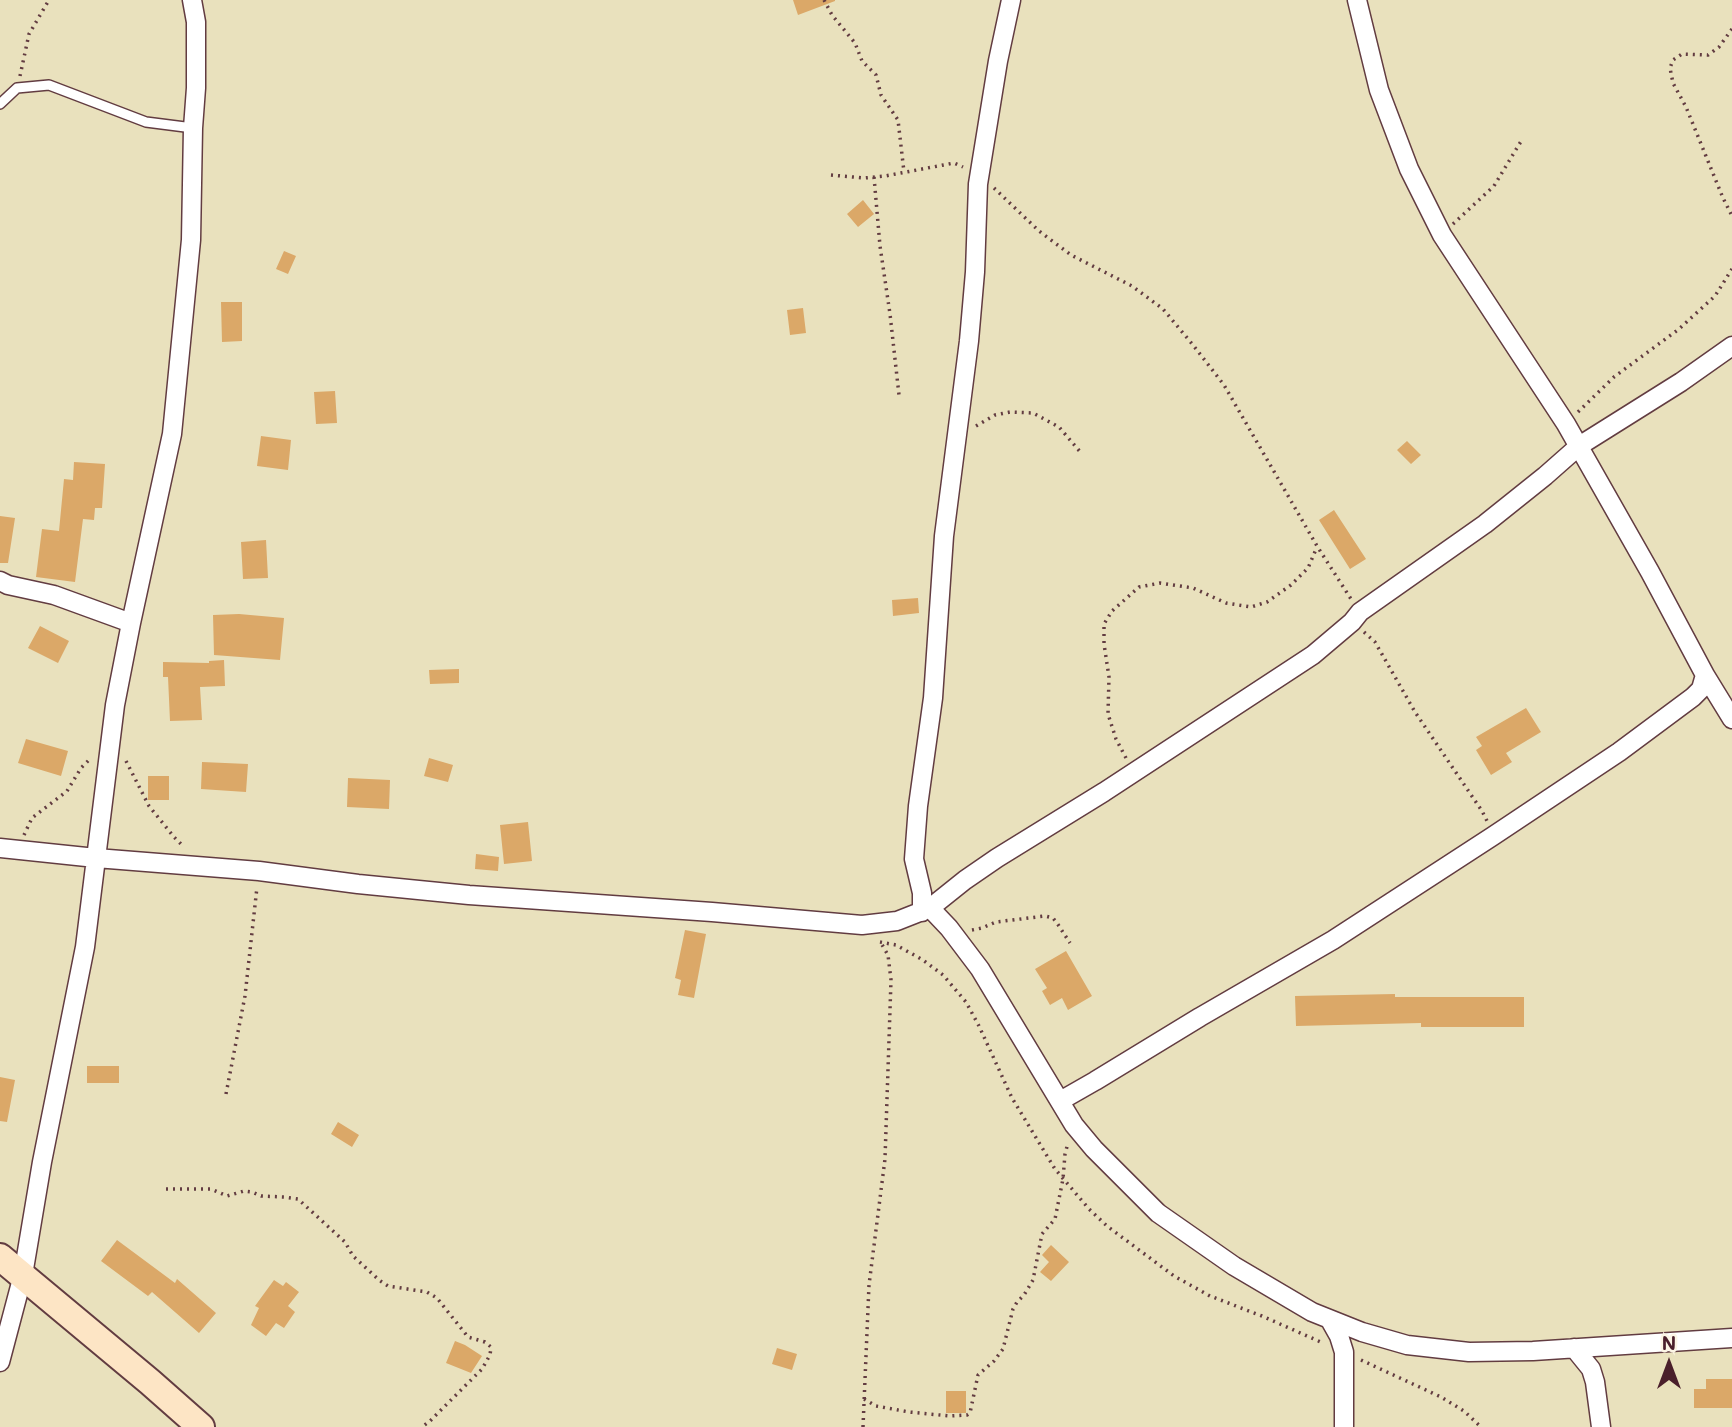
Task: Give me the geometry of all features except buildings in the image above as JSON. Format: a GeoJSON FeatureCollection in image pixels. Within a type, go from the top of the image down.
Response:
{"type":"FeatureCollection","features":[{"type":"Feature","properties":{"kind":"main road"},"geometry":{"type":"LineString","coordinates":[[0,1256],[201,1427]]}},
{"type":"Feature","properties":{"kind":"street"},"geometry":{"type":"LineString","coordinates":[[0,1359],[23,1275],[42,1162],[85,947],[115,705],[172,434],[191,240],[196,88],[196,35],[192,0]]}},
{"type":"Feature","properties":{"kind":"street"},"geometry":{"type":"LineString","coordinates":[[1011,0],[979,179],[970,327],[944,536],[933,698],[918,806],[914,859],[926,910],[949,928],[979,969],[1074,1125],[1094,1149],[1158,1213],[1234,1266],[1312,1312],[1407,1345],[1469,1352],[1534,1351],[1732,1338]]}},
{"type":"Feature","properties":{"kind":"street"},"geometry":{"type":"LineString","coordinates":[[1357,0],[1379,90],[1409,169],[1442,235],[1566,424],[1732,719]]}},
{"type":"Feature","properties":{"kind":"street"},"geometry":{"type":"LineString","coordinates":[[8,849],[259,871],[469,895],[862,925],[897,921],[926,910],[997,858],[1104,792],[1313,655],[1356,617],[1485,524],[1578,446],[1681,382],[1732,346]]}},
{"type":"Feature","properties":{"kind":"street"},"geometry":{"type":"LineString","coordinates":[[0,581],[8,586],[54,595],[131,623]]}},
{"type":"Feature","properties":{"kind":"street"},"geometry":{"type":"LineString","coordinates":[[1060,1101],[1333,940],[1493,836],[1619,752],[1682,705],[1701,689],[1706,675]]}},
{"type":"Feature","properties":{"kind":"street"},"geometry":{"type":"LineString","coordinates":[[1330,1320],[1339,1336],[1343,1352],[1344,1427]]}},
{"type":"Feature","properties":{"kind":"street"},"geometry":{"type":"LineString","coordinates":[[1574,1348],[1591,1369],[1601,1427]]}},
{"type":"Feature","properties":{"kind":"lane"},"geometry":{"type":"LineString","coordinates":[[0,104],[18,88],[49,85],[146,122],[193,128]]}},
{"type":"Feature","properties":{"kind":"path"},"geometry":{"type":"LineString","coordinates":[[18,88],[29,34],[49,0]]}},
{"type":"Feature","properties":{"kind":"path"},"geometry":{"type":"LineString","coordinates":[[824,0],[832,15],[855,43],[862,61],[876,75],[881,95],[898,120],[904,172]]}},
{"type":"Feature","properties":{"kind":"path"},"geometry":{"type":"LineString","coordinates":[[1732,29],[1719,47],[1708,55],[1682,54],[1673,60],[1670,68],[1673,83],[1732,216]]}},
{"type":"Feature","properties":{"kind":"path"},"geometry":{"type":"LineString","coordinates":[[1442,235],[1494,186],[1523,138]]}},
{"type":"Feature","properties":{"kind":"path"},"geometry":{"type":"LineString","coordinates":[[831,175],[864,178],[954,163],[970,170],[1070,255],[1132,286],[1163,309],[1224,385],[1356,617],[1376,642],[1415,712],[1482,811],[1493,836]]}},
{"type":"Feature","properties":{"kind":"path"},"geometry":{"type":"LineString","coordinates":[[874,177],[899,395]]}},
{"type":"Feature","properties":{"kind":"path"},"geometry":{"type":"LineString","coordinates":[[1566,424],[1614,377],[1679,329],[1715,296],[1732,269]]}},
{"type":"Feature","properties":{"kind":"path"},"geometry":{"type":"LineString","coordinates":[[956,443],[977,424],[995,415],[1010,412],[1033,413],[1059,427],[1082,454]]}},
{"type":"Feature","properties":{"kind":"path"},"geometry":{"type":"LineString","coordinates":[[1132,773],[1108,714],[1109,677],[1104,624],[1112,611],[1139,587],[1160,583],[1193,588],[1226,603],[1251,607],[1267,602],[1291,585],[1308,568],[1317,546]]}},
{"type":"Feature","properties":{"kind":"path"},"geometry":{"type":"LineString","coordinates":[[8,849],[32,818],[66,791],[81,768],[111,737]]}},
{"type":"Feature","properties":{"kind":"path"},"geometry":{"type":"LineString","coordinates":[[126,760],[149,806],[174,838],[205,866]]}},
{"type":"Feature","properties":{"kind":"path"},"geometry":{"type":"LineString","coordinates":[[226,1094],[245,996],[259,871]]}},
{"type":"Feature","properties":{"kind":"path"},"geometry":{"type":"LineString","coordinates":[[949,928],[973,930],[996,922],[1045,916],[1053,918],[1070,943]]}},
{"type":"Feature","properties":{"kind":"path"},"geometry":{"type":"LineString","coordinates":[[862,925],[880,942],[888,955],[891,981],[885,1158],[869,1285],[863,1427]]}},
{"type":"Feature","properties":{"kind":"path"},"geometry":{"type":"LineString","coordinates":[[864,1399],[876,1406],[897,1411],[950,1416],[970,1413],[978,1375],[1003,1349],[1013,1309],[1033,1280],[1042,1234],[1055,1219],[1065,1154],[1074,1125]]}},
{"type":"Feature","properties":{"kind":"path"},"geometry":{"type":"LineString","coordinates":[[166,1189],[211,1189],[227,1196],[244,1191],[261,1196],[298,1199],[345,1242],[353,1256],[379,1280],[388,1286],[427,1292],[437,1298],[468,1337],[485,1342],[491,1347],[490,1355],[482,1369],[422,1427]]}},
{"type":"Feature","properties":{"kind":"path"},"geometry":{"type":"LineString","coordinates":[[1343,1352],[1441,1397],[1464,1411],[1481,1427]]}}]}
